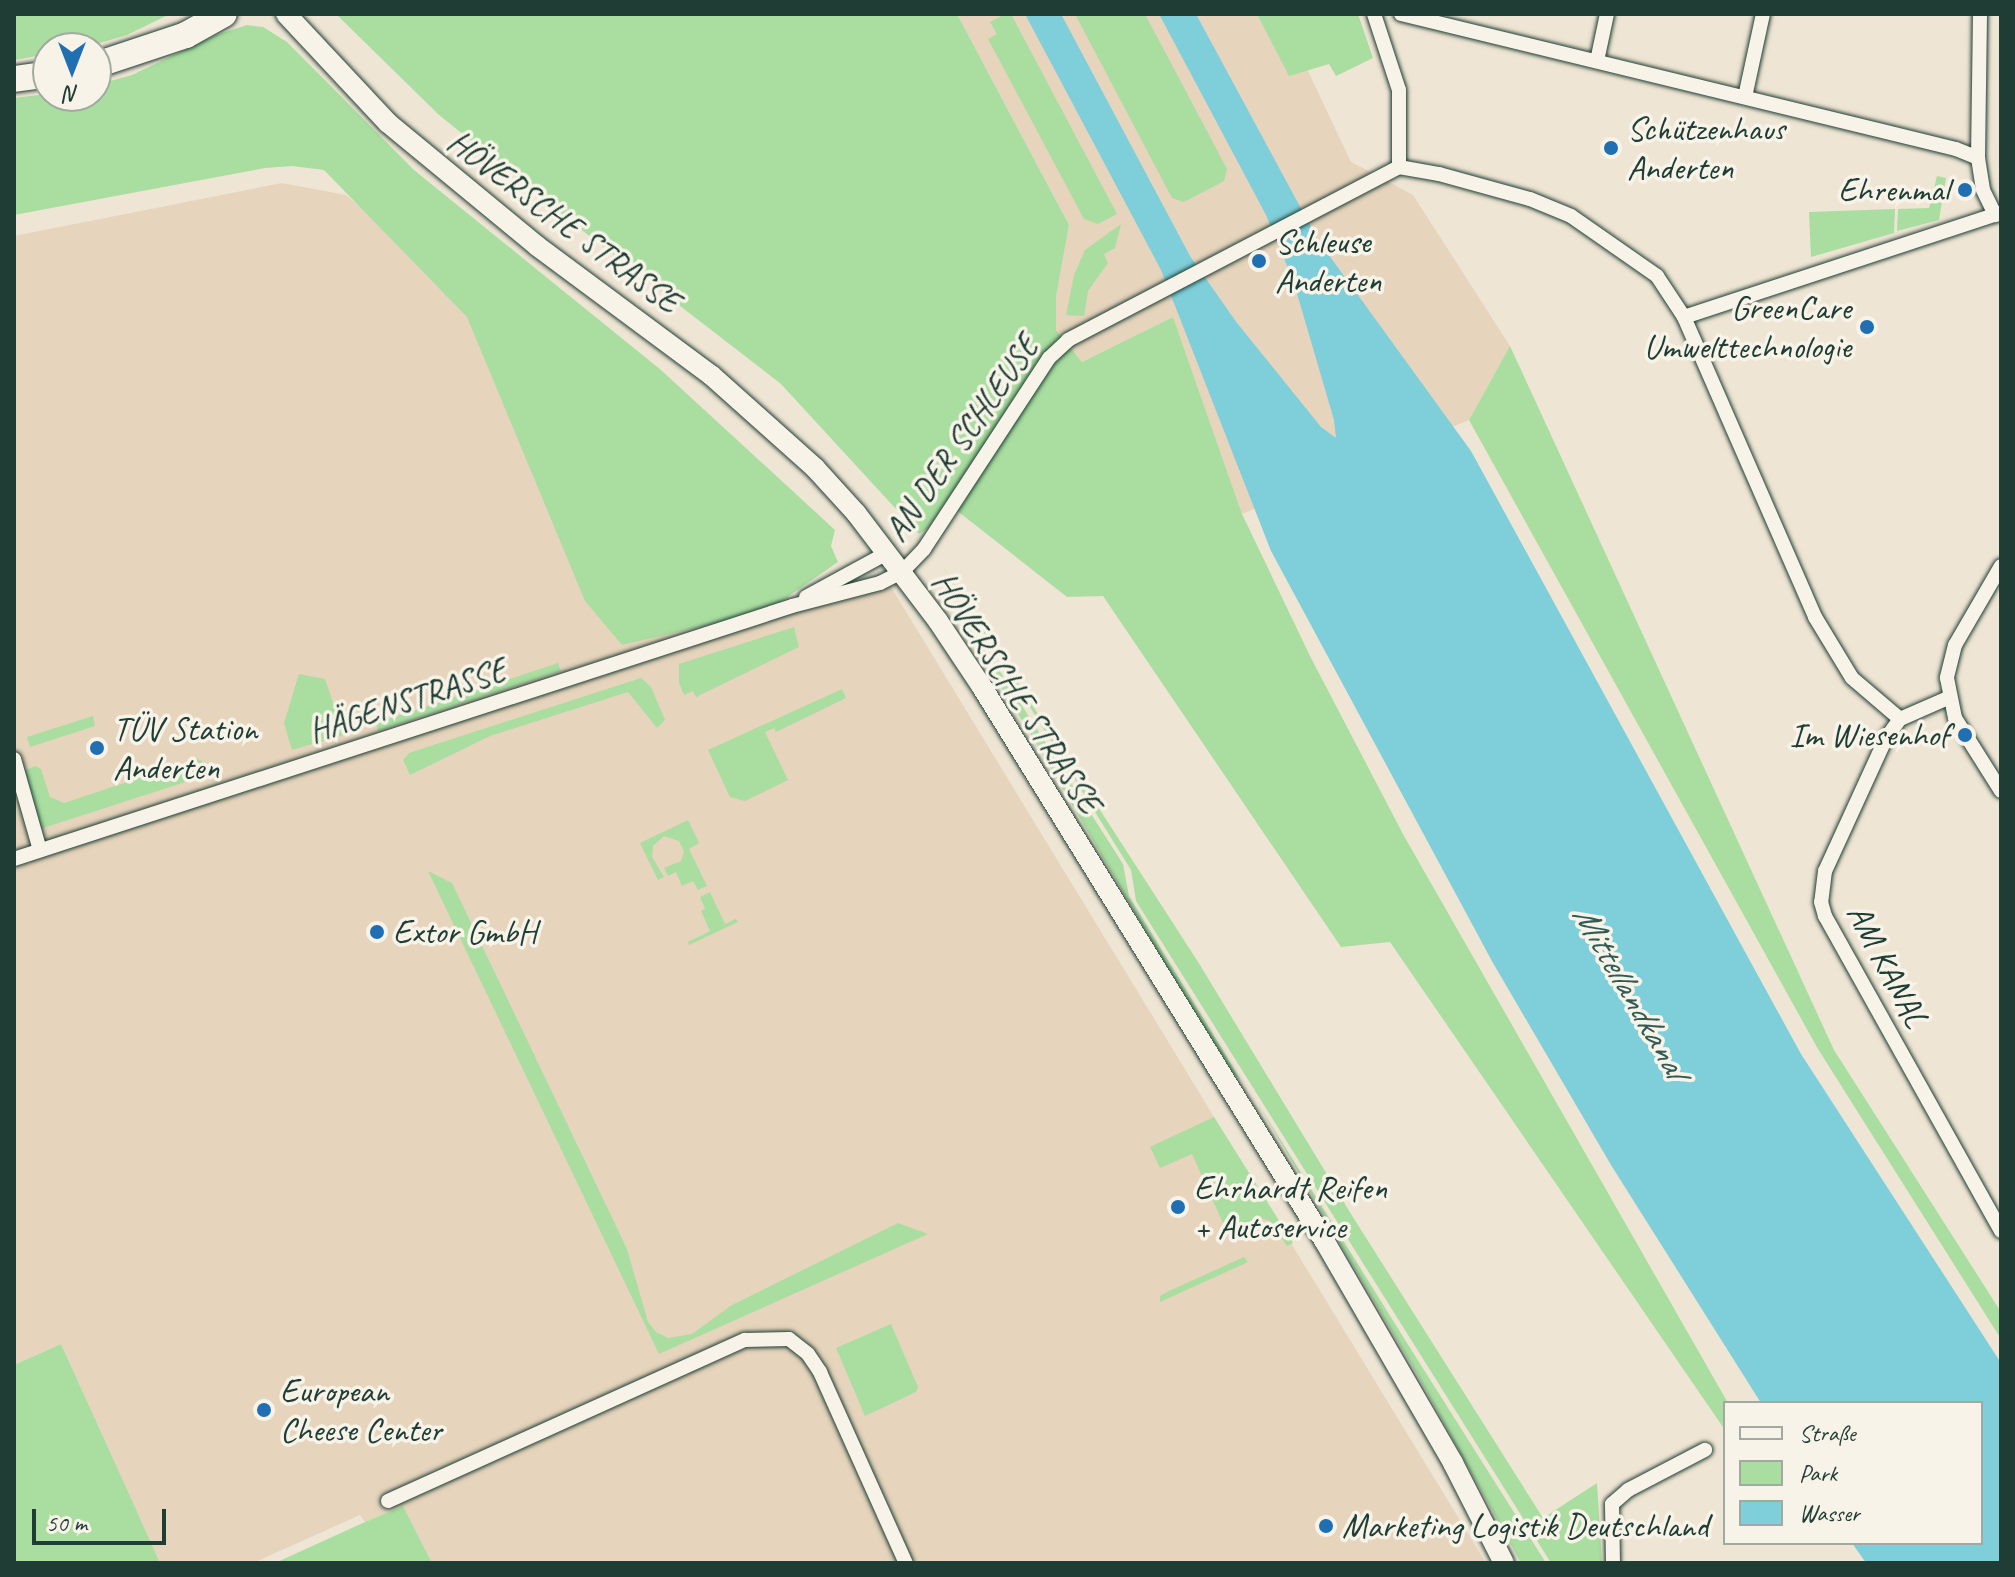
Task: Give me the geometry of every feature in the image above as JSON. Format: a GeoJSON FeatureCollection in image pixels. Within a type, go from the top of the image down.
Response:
{"type":"FeatureCollection","features":[{"type":"Feature","properties":{"kind":"highway"},"geometry":{"type":"LineString","coordinates":[[152,46],[185,14]]}},
{"type":"Feature","properties":{"kind":"highway"},"geometry":{"type":"LineString","coordinates":[[112,60],[186,35],[224,14]]}},
{"type":"Feature","properties":{"kind":"main road","name":"HÖVERSCHE STRASSE"},"geometry":{"type":"LineString","coordinates":[[286,14],[342,78],[453,180],[667,341],[767,423],[826,480],[902,572],[982,687],[1325,1242],[1431,1422],[1504,1563]]}},
{"type":"Feature","properties":{"kind":"street"},"geometry":{"type":"LineString","coordinates":[[1374,14],[1399,90],[1399,167],[1439,174],[1530,199],[1571,216],[1657,276],[1684,317],[1815,617],[1852,678],[1900,719],[1948,698]]}},
{"type":"Feature","properties":{"kind":"street"},"geometry":{"type":"LineString","coordinates":[[1401,14],[1466,21],[1597,61],[1956,149],[1978,158]]}},
{"type":"Feature","properties":{"kind":"street"},"geometry":{"type":"LineString","coordinates":[[1597,61],[1607,14]]}},
{"type":"Feature","properties":{"kind":"street"},"geometry":{"type":"LineString","coordinates":[[1745,97],[1763,14]]}},
{"type":"Feature","properties":{"kind":"street"},"geometry":{"type":"LineString","coordinates":[[1684,317],[1998,214],[1983,190],[1978,158],[1980,14]]}},
{"type":"Feature","properties":{"kind":"street","name":"AN DER SCHLEUSE"},"geometry":{"type":"LineString","coordinates":[[902,572],[938,528],[1049,358],[1068,340],[1399,167]]}},
{"type":"Feature","properties":{"kind":"street","name":"HÄGENSTRASSE"},"geometry":{"type":"LineString","coordinates":[[792,606],[887,553]]}},
{"type":"Feature","properties":{"kind":"street"},"geometry":{"type":"LineString","coordinates":[[2001,566],[1955,645],[1947,678],[1948,698],[1955,718],[2001,791]]}},
{"type":"Feature","properties":{"kind":"street","name":"HÄGENSTRASSE"},"geometry":{"type":"LineString","coordinates":[[14,859],[792,606],[865,590],[902,572]]}},
{"type":"Feature","properties":{"kind":"street","name":"AM KANAL"},"geometry":{"type":"LineString","coordinates":[[1900,719],[1886,738],[1825,871],[1821,902],[1825,916],[2001,1231]]}},
{"type":"Feature","properties":{"kind":"street"},"geometry":{"type":"LineString","coordinates":[[14,759],[40,850]]}},
{"type":"Feature","properties":{"kind":"street"},"geometry":{"type":"LineString","coordinates":[[388,1501],[745,1340],[789,1339],[808,1354],[820,1372],[906,1563]]}},
{"type":"Feature","properties":{"kind":"street"},"geometry":{"type":"LineString","coordinates":[[1613,1563],[1612,1504],[1628,1490],[1705,1450]]}},
{"type":"Feature","properties":{"kind":"shaded area","name":"Schleuse Anderten"},"geometry":{"type":"Polygon","coordinates":[[[957,14],[1281,14],[1351,162],[1413,195],[1510,346],[1469,420],[1242,514],[1173,317],[1082,362],[1056,330],[1056,297],[1069,225],[957,14]]]}},
{"type":"Feature","properties":{"kind":"shaded area"},"geometry":{"type":"Polygon","coordinates":[[[282,183],[346,195],[602,401],[796,605],[883,574],[1486,1563],[432,1563],[403,1506],[365,1522],[360,1515],[253,1563],[160,1563],[61,1344],[14,1365],[14,236],[282,183]]]}},
{"type":"Feature","properties":{"kind":"green space"},"geometry":{"type":"Polygon","coordinates":[[[14,14],[170,14],[112,39],[112,32],[32,32],[32,57],[14,60],[14,14]]]}},
{"type":"Feature","properties":{"kind":"green space"},"geometry":{"type":"Polygon","coordinates":[[[336,14],[957,14],[1069,225],[1056,297],[1056,330],[1082,362],[1173,317],[1242,514],[1311,658],[1404,836],[1727,1401],[1723,1401],[1723,1427],[1390,942],[1341,947],[1103,596],[1067,597],[946,502],[928,528],[919,534],[781,384],[552,207],[438,114],[336,14]]]}},
{"type":"Feature","properties":{"kind":"green space"},"geometry":{"type":"Polygon","coordinates":[[[1011,14],[1117,214],[1098,224],[1084,219],[988,39],[997,34],[990,22],[1011,14]]]}},
{"type":"Feature","properties":{"kind":"green space"},"geometry":{"type":"Polygon","coordinates":[[[1075,14],[1145,14],[1227,169],[1224,181],[1184,202],[1172,198],[1075,14]]]}},
{"type":"Feature","properties":{"kind":"green space"},"geometry":{"type":"Polygon","coordinates":[[[1257,14],[1358,14],[1373,58],[1336,76],[1329,64],[1289,76],[1257,14]]]}},
{"type":"Feature","properties":{"kind":"green space"},"geometry":{"type":"Polygon","coordinates":[[[247,25],[263,27],[287,42],[414,170],[661,370],[835,530],[831,546],[838,562],[767,611],[622,645],[585,601],[467,317],[324,170],[292,166],[265,168],[14,215],[14,98],[32,96],[32,112],[112,112],[112,81],[132,75],[216,35],[247,25]]]}},
{"type":"Feature","properties":{"kind":"green space"},"geometry":{"type":"Polygon","coordinates":[[[1937,176],[1946,178],[1939,220],[1897,231],[1898,209],[1929,208],[1937,176]]]}},
{"type":"Feature","properties":{"kind":"green space"},"geometry":{"type":"Polygon","coordinates":[[[1895,209],[1894,233],[1811,257],[1809,212],[1895,209]]]}},
{"type":"Feature","properties":{"kind":"green space"},"geometry":{"type":"Polygon","coordinates":[[[1121,224],[1115,248],[1104,254],[1108,263],[1088,291],[1084,316],[1066,315],[1074,275],[1085,250],[1121,224]]]}},
{"type":"Feature","properties":{"kind":"green space"},"geometry":{"type":"Polygon","coordinates":[[[1510,346],[1834,1050],[2001,1312],[2001,1339],[1818,1049],[1469,420],[1510,346]]]}},
{"type":"Feature","properties":{"kind":"green space"},"geometry":{"type":"Polygon","coordinates":[[[940,562],[1200,965],[1351,1214],[1543,1518],[1597,1483],[1602,1563],[1551,1563],[1136,901],[1131,870],[940,562]]]}},
{"type":"Feature","properties":{"kind":"green space"},"geometry":{"type":"Polygon","coordinates":[[[968,621],[1123,864],[1129,896],[1241,1080],[1233,1073],[1160,955],[1027,728],[967,634],[968,621]]]}},
{"type":"Feature","properties":{"kind":"green space"},"geometry":{"type":"Polygon","coordinates":[[[794,627],[799,647],[696,697],[693,691],[684,695],[679,683],[679,664],[794,627]]]}},
{"type":"Feature","properties":{"kind":"green space"},"geometry":{"type":"Polygon","coordinates":[[[558,663],[561,671],[378,731],[376,723],[558,663]]]}},
{"type":"Feature","properties":{"kind":"green space"},"geometry":{"type":"Polygon","coordinates":[[[299,674],[325,679],[344,735],[292,750],[284,723],[299,674]]]}},
{"type":"Feature","properties":{"kind":"green space"},"geometry":{"type":"Polygon","coordinates":[[[641,678],[651,687],[665,720],[657,728],[628,692],[490,736],[410,775],[403,760],[409,753],[641,678]]]}},
{"type":"Feature","properties":{"kind":"green space"},"geometry":{"type":"Polygon","coordinates":[[[842,689],[846,698],[776,732],[774,728],[765,732],[788,780],[745,801],[730,797],[708,750],[842,689]]]}},
{"type":"Feature","properties":{"kind":"green space"},"geometry":{"type":"Polygon","coordinates":[[[93,716],[95,726],[30,747],[27,737],[93,716]]]}},
{"type":"Feature","properties":{"kind":"green space"},"geometry":{"type":"Polygon","coordinates":[[[197,759],[202,761],[207,775],[40,829],[24,771],[35,766],[41,769],[50,797],[64,803],[197,759]]]}},
{"type":"Feature","properties":{"kind":"green space"},"geometry":{"type":"Polygon","coordinates":[[[688,820],[699,843],[689,849],[707,886],[698,890],[693,881],[682,886],[676,872],[668,876],[664,868],[681,861],[684,851],[679,841],[664,836],[653,846],[652,857],[664,877],[658,880],[640,843],[688,820]]]}},
{"type":"Feature","properties":{"kind":"green space"},"geometry":{"type":"Polygon","coordinates":[[[428,871],[452,883],[627,1249],[648,1322],[656,1332],[668,1338],[692,1334],[732,1305],[898,1223],[928,1234],[659,1354],[428,871]]]}},
{"type":"Feature","properties":{"kind":"green space"},"geometry":{"type":"Polygon","coordinates":[[[710,892],[725,924],[736,919],[738,922],[689,945],[688,942],[710,931],[701,911],[705,909],[700,897],[710,892]]]}},
{"type":"Feature","properties":{"kind":"green space"},"geometry":{"type":"Polygon","coordinates":[[[1257,1102],[1546,1563],[1521,1563],[1417,1374],[1257,1102]]]}},
{"type":"Feature","properties":{"kind":"green space"},"geometry":{"type":"Polygon","coordinates":[[[1214,1117],[1293,1243],[1287,1246],[1270,1221],[1260,1218],[1227,1232],[1192,1154],[1160,1168],[1150,1147],[1214,1117]]]}},
{"type":"Feature","properties":{"kind":"green space"},"geometry":{"type":"Polygon","coordinates":[[[1244,1257],[1248,1262],[1160,1302],[1160,1296],[1169,1291],[1244,1257]]]}},
{"type":"Feature","properties":{"kind":"green space"},"geometry":{"type":"Polygon","coordinates":[[[891,1324],[918,1387],[916,1392],[865,1416],[836,1348],[891,1324]]]}},
{"type":"Feature","properties":{"kind":"green space"},"geometry":{"type":"Polygon","coordinates":[[[61,1344],[160,1563],[14,1563],[14,1365],[61,1344]]]}},
{"type":"Feature","properties":{"kind":"green space"},"geometry":{"type":"Polygon","coordinates":[[[403,1506],[432,1563],[275,1563],[365,1522],[403,1506]]]}},
{"type":"Feature","properties":{"kind":"water","name":"Mittellandkanal"},"geometry":{"type":"Polygon","coordinates":[[[1025,14],[1061,14],[1190,256],[1237,323],[1321,427],[1336,438],[1334,420],[1293,280],[1266,215],[1159,14],[1196,14],[1318,240],[1471,451],[1801,1054],[2001,1363],[2001,1563],[1866,1563],[1853,1545],[1983,1545],[1983,1401],[1760,1401],[1611,1165],[1493,963],[1271,551],[1161,270],[1025,14]]]}},
{"type":"Feature","properties":{"kind":"place","name":"Schützenhaus Anderten"},"geometry":{"type":"Point","coordinates":[1611,148]}},
{"type":"Feature","properties":{"kind":"place","name":"Ehrenmal"},"geometry":{"type":"Point","coordinates":[1965,190]}},
{"type":"Feature","properties":{"kind":"place","name":"Schleuse Anderten"},"geometry":{"type":"Point","coordinates":[1259,261]}},
{"type":"Feature","properties":{"kind":"place","name":"GreenCare Umwelttechnologie"},"geometry":{"type":"Point","coordinates":[1867,327]}},
{"type":"Feature","properties":{"kind":"place","name":"Im Wiesenhof"},"geometry":{"type":"Point","coordinates":[1965,735]}},
{"type":"Feature","properties":{"kind":"place","name":"TÜV Station Anderten"},"geometry":{"type":"Point","coordinates":[97,748]}},
{"type":"Feature","properties":{"kind":"place","name":"Extor GmbH"},"geometry":{"type":"Point","coordinates":[377,932]}},
{"type":"Feature","properties":{"kind":"place","name":"Ehrhardt Reifen + Autoservice"},"geometry":{"type":"Point","coordinates":[1178,1207]}},
{"type":"Feature","properties":{"kind":"place","name":"European Cheese Center"},"geometry":{"type":"Point","coordinates":[264,1410]}},
{"type":"Feature","properties":{"kind":"place","name":"Marketing Logistik Deutschland"},"geometry":{"type":"Point","coordinates":[1326,1526]}}]}
